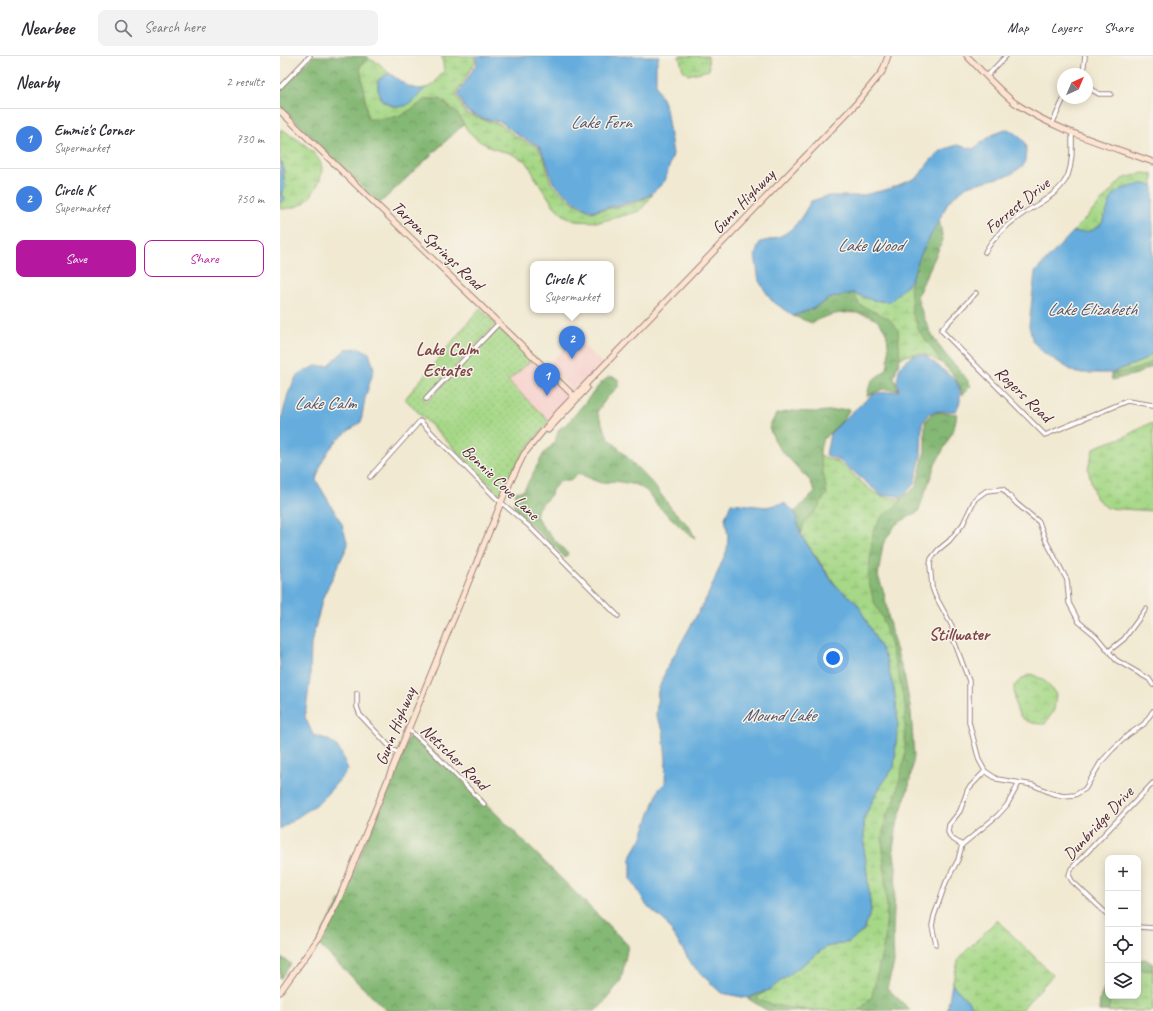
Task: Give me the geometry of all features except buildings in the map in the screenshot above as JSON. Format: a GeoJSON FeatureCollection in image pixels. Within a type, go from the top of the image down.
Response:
{"type":"FeatureCollection","features":[{"type":"Feature","properties":{"kind":"main road","name":"Gunn Highway"},"geometry":{"type":"LineString","coordinates":[[280,992],[315,942],[338,902],[501,502],[520,463],[576,397],[860,100],[882,72],[888,56]]}},
{"type":"Feature","properties":{"kind":"main road"},"geometry":{"type":"LineString","coordinates":[[967,56],[1014,102],[1036,116],[1072,132],[1153,162]]}},
{"type":"Feature","properties":{"kind":"main road","name":"Tarpon Springs Road"},"geometry":{"type":"LineString","coordinates":[[280,111],[576,397]]}},
{"type":"Feature","properties":{"kind":"street"},"geometry":{"type":"LineString","coordinates":[[280,87],[310,56]]}},
{"type":"Feature","properties":{"kind":"street"},"geometry":{"type":"LineString","coordinates":[[987,76],[1006,56]]}},
{"type":"Feature","properties":{"kind":"street"},"geometry":{"type":"LineString","coordinates":[[1084,68],[1086,56]]}},
{"type":"Feature","properties":{"kind":"street"},"geometry":{"type":"LineString","coordinates":[[1093,90],[1099,94],[1110,94]]}},
{"type":"Feature","properties":{"kind":"street"},"geometry":{"type":"LineString","coordinates":[[1052,124],[1061,104]]}},
{"type":"Feature","properties":{"kind":"street","name":"Forrest Drive"},"geometry":{"type":"LineString","coordinates":[[985,252],[996,237],[1008,226],[1055,193],[1062,186],[1070,166],[1072,154],[1072,132]]}},
{"type":"Feature","properties":{"kind":"street","name":"Rogers Road"},"geometry":{"type":"LineString","coordinates":[[976,292],[941,330],[1045,435],[1127,401],[1153,405]]}},
{"type":"Feature","properties":{"kind":"street"},"geometry":{"type":"LineString","coordinates":[[426,399],[499,323]]}},
{"type":"Feature","properties":{"kind":"street","name":"Bonnie Cove Lane"},"geometry":{"type":"LineString","coordinates":[[370,477],[420,421],[618,616]]}},
{"type":"Feature","properties":{"kind":"street"},"geometry":{"type":"LineString","coordinates":[[1153,685],[1150,679],[1116,660],[1096,636],[1079,622],[1074,615],[1069,603],[1067,580],[1046,541],[1039,522],[1017,504],[1003,489],[986,491],[976,498],[963,524],[949,541],[938,550],[931,559],[930,565],[932,587],[935,596],[952,626],[953,638],[969,681],[969,722],[975,750],[985,771],[997,779],[1033,785],[1050,793],[1063,796],[1075,795],[1085,789],[1101,762],[1113,749],[1128,735],[1144,724],[1153,712]]}},
{"type":"Feature","properties":{"kind":"street"},"geometry":{"type":"LineString","coordinates":[[1109,651],[1124,639],[1146,609]]}},
{"type":"Feature","properties":{"kind":"street"},"geometry":{"type":"LineString","coordinates":[[357,693],[357,707],[360,715],[393,750],[399,753]]}},
{"type":"Feature","properties":{"kind":"street","name":"Netscher Road"},"geometry":{"type":"LineString","coordinates":[[408,729],[427,746],[484,804]]}},
{"type":"Feature","properties":{"kind":"street"},"geometry":{"type":"LineString","coordinates":[[962,845],[950,838],[948,825],[960,811],[968,789],[985,771]]}},
{"type":"Feature","properties":{"kind":"street"},"geometry":{"type":"LineString","coordinates":[[936,944],[932,926],[934,916],[946,882],[958,860],[962,845],[998,815],[1007,805],[1019,783]]}},
{"type":"Feature","properties":{"kind":"street","name":"Dunbridge Drive"},"geometry":{"type":"LineString","coordinates":[[1105,912],[1072,881],[1069,875],[1071,869],[1153,783]]}},
{"type":"Feature","properties":{"kind":"street"},"geometry":{"type":"LineString","coordinates":[[1141,927],[1153,928]]}},
{"type":"Feature","properties":{"kind":"shaded area"},"geometry":{"type":"Polygon","coordinates":[[[576,337],[603,365],[575,393],[543,363],[547,366],[576,337]]]}},
{"type":"Feature","properties":{"kind":"shaded area"},"geometry":{"type":"Polygon","coordinates":[[[533,359],[572,396],[549,421],[508,381],[533,359]]]}},
{"type":"Feature","properties":{"kind":"green space"},"geometry":{"type":"Polygon","coordinates":[[[313,56],[366,56],[369,59],[360,66],[368,119],[417,105],[427,99],[440,99],[457,113],[464,124],[379,204],[280,106],[280,90],[313,56]]]}},
{"type":"Feature","properties":{"kind":"green space"},"geometry":{"type":"Polygon","coordinates":[[[442,56],[475,56],[475,62],[456,94],[465,113],[500,124],[518,138],[538,147],[545,161],[551,184],[574,203],[591,212],[633,204],[653,194],[640,211],[599,222],[575,221],[563,215],[554,206],[536,179],[527,162],[510,153],[494,149],[479,141],[468,131],[457,113],[440,99],[427,99],[402,115],[386,119],[368,119],[360,66],[369,59],[380,64],[389,73],[378,80],[378,90],[382,101],[394,107],[411,103],[425,88],[432,86],[444,71],[442,56]]]}},
{"type":"Feature","properties":{"kind":"green space"},"geometry":{"type":"Polygon","coordinates":[[[679,56],[708,56],[709,70],[688,75],[683,70],[679,56]]]}},
{"type":"Feature","properties":{"kind":"green space"},"geometry":{"type":"Polygon","coordinates":[[[280,130],[283,130],[298,140],[313,152],[322,167],[318,184],[308,200],[299,206],[286,209],[280,209],[280,203],[286,198],[281,194],[285,188],[283,163],[280,160],[280,130]]]}},
{"type":"Feature","properties":{"kind":"green space"},"geometry":{"type":"Polygon","coordinates":[[[1143,173],[1153,174],[1153,185],[1142,184],[1132,187],[1106,214],[1101,225],[1087,233],[1073,232],[1122,179],[1143,173]]]}},
{"type":"Feature","properties":{"kind":"green space"},"geometry":{"type":"Polygon","coordinates":[[[939,219],[943,240],[917,296],[930,331],[946,355],[971,386],[962,395],[958,382],[942,363],[930,355],[918,353],[900,358],[894,377],[898,390],[883,389],[867,396],[869,386],[872,381],[886,370],[888,364],[888,350],[885,330],[877,320],[859,313],[839,313],[812,323],[793,316],[812,309],[830,298],[910,282],[921,254],[939,219]]]}},
{"type":"Feature","properties":{"kind":"green space"},"geometry":{"type":"Polygon","coordinates":[[[910,282],[912,313],[920,333],[931,346],[941,363],[921,354],[912,354],[900,358],[898,329],[888,318],[860,305],[853,293],[872,300],[889,302],[910,282]]]}},
{"type":"Feature","properties":{"kind":"green space"},"geometry":{"type":"Polygon","coordinates":[[[480,308],[496,324],[424,400],[427,402],[499,326],[533,359],[508,381],[549,421],[523,453],[501,496],[405,399],[480,308]]]}},
{"type":"Feature","properties":{"kind":"green space"},"geometry":{"type":"Polygon","coordinates":[[[1153,353],[1153,366],[1137,374],[1112,380],[1111,373],[1142,361],[1153,353]]]}},
{"type":"Feature","properties":{"kind":"green space"},"geometry":{"type":"Polygon","coordinates":[[[1153,353],[1153,360],[1143,366],[1128,371],[1111,373],[1142,361],[1153,353]]]}},
{"type":"Feature","properties":{"kind":"green space"},"geometry":{"type":"Polygon","coordinates":[[[610,376],[618,379],[618,387],[606,399],[597,412],[608,437],[653,484],[671,508],[689,526],[695,538],[687,533],[656,504],[647,491],[637,485],[615,481],[601,483],[578,474],[570,481],[560,481],[552,490],[551,495],[538,508],[536,516],[543,527],[568,554],[565,558],[550,542],[517,513],[514,499],[516,492],[524,490],[544,453],[555,442],[559,429],[568,423],[601,383],[610,376]]]}},
{"type":"Feature","properties":{"kind":"green space"},"geometry":{"type":"Polygon","coordinates":[[[850,409],[840,423],[822,442],[820,456],[836,461],[876,495],[887,499],[902,498],[916,487],[925,451],[925,421],[931,414],[940,412],[957,414],[954,429],[935,465],[918,512],[896,524],[883,544],[878,576],[884,593],[891,631],[905,679],[911,712],[914,756],[909,786],[898,820],[893,848],[896,867],[893,933],[894,963],[887,988],[910,1010],[768,1011],[747,998],[769,990],[804,962],[857,603],[835,585],[801,535],[795,512],[815,491],[810,481],[778,447],[769,428],[776,414],[792,411],[816,412],[850,409]]]}},
{"type":"Feature","properties":{"kind":"green space"},"geometry":{"type":"Polygon","coordinates":[[[1148,424],[1153,424],[1153,511],[1107,508],[1095,497],[1088,469],[1093,450],[1098,446],[1124,437],[1148,424]]]}},
{"type":"Feature","properties":{"kind":"green space"},"geometry":{"type":"Polygon","coordinates":[[[820,456],[837,462],[846,468],[866,487],[881,496],[902,498],[897,505],[882,516],[873,532],[868,579],[874,602],[883,619],[899,677],[905,707],[905,755],[895,799],[887,815],[882,837],[887,908],[885,939],[872,996],[859,1011],[790,1008],[777,1006],[757,998],[826,947],[849,942],[871,911],[864,847],[864,818],[877,792],[894,766],[898,721],[894,689],[837,587],[801,535],[804,523],[818,508],[827,493],[820,456]]]}},
{"type":"Feature","properties":{"kind":"green space"},"geometry":{"type":"Polygon","coordinates":[[[1031,674],[1044,680],[1056,694],[1054,710],[1045,724],[1028,722],[1023,719],[1019,715],[1015,703],[1014,686],[1021,679],[1031,674]]]}},
{"type":"Feature","properties":{"kind":"green space"},"geometry":{"type":"Polygon","coordinates":[[[409,736],[433,751],[628,945],[621,980],[604,1003],[595,1011],[387,1011],[317,943],[344,894],[409,736]]]}},
{"type":"Feature","properties":{"kind":"green space"},"geometry":{"type":"Polygon","coordinates":[[[997,920],[1053,975],[1020,1011],[977,1011],[952,984],[959,958],[997,920]]]}},
{"type":"Feature","properties":{"kind":"green space"},"geometry":{"type":"Polygon","coordinates":[[[280,956],[291,964],[280,979],[280,956]]]}},
{"type":"Feature","properties":{"kind":"green space"},"geometry":{"type":"Polygon","coordinates":[[[1145,959],[1153,964],[1153,1011],[1099,1011],[1100,999],[1105,985],[1105,999],[1141,999],[1141,960],[1145,959]]]}},
{"type":"Feature","properties":{"kind":"green space"},"geometry":{"type":"Polygon","coordinates":[[[1141,969],[1153,971],[1153,1011],[1108,1011],[1111,999],[1141,999],[1141,969]]]}},
{"type":"Feature","properties":{"kind":"water","name":"Lake Fern"},"geometry":{"type":"Polygon","coordinates":[[[476,56],[659,56],[656,66],[656,85],[666,108],[673,154],[665,181],[649,196],[633,202],[592,211],[575,202],[553,183],[546,160],[539,146],[519,136],[501,122],[484,119],[466,111],[458,94],[477,63],[476,56]]]}},
{"type":"Feature","properties":{"kind":"water"},"geometry":{"type":"Polygon","coordinates":[[[389,73],[410,87],[420,89],[425,88],[411,103],[402,107],[390,105],[383,101],[378,90],[378,80],[389,73]]]}},
{"type":"Feature","properties":{"kind":"water","name":"Lake Wood"},"geometry":{"type":"Polygon","coordinates":[[[1008,129],[1025,143],[1026,152],[1024,165],[1010,175],[967,186],[949,201],[921,254],[910,282],[890,302],[872,300],[853,293],[830,298],[812,309],[793,316],[771,300],[759,281],[755,255],[760,242],[778,237],[791,229],[811,201],[828,196],[859,196],[889,189],[918,177],[930,161],[942,150],[957,145],[973,149],[992,135],[1008,129]]]}},
{"type":"Feature","properties":{"kind":"water"},"geometry":{"type":"Polygon","coordinates":[[[280,160],[282,163],[285,188],[281,194],[286,198],[280,203],[280,160]]]}},
{"type":"Feature","properties":{"kind":"water","name":"Lake Elizabeth"},"geometry":{"type":"Polygon","coordinates":[[[1142,184],[1153,185],[1153,353],[1142,361],[1111,373],[1076,373],[1044,353],[1033,342],[1029,326],[1035,272],[1073,232],[1087,232],[1096,228],[1102,223],[1110,202],[1114,195],[1120,190],[1142,184]]]}},
{"type":"Feature","properties":{"kind":"water","name":"Lake Calm"},"geometry":{"type":"Polygon","coordinates":[[[360,348],[369,353],[374,369],[365,398],[361,422],[344,434],[332,446],[323,460],[316,480],[342,524],[348,545],[323,597],[311,644],[310,679],[305,717],[313,735],[328,740],[340,750],[348,770],[320,802],[280,829],[280,424],[288,394],[297,375],[316,366],[328,366],[346,349],[360,348]]]}},
{"type":"Feature","properties":{"kind":"water"},"geometry":{"type":"Polygon","coordinates":[[[913,355],[925,355],[955,380],[960,389],[960,402],[956,411],[929,413],[922,423],[921,456],[914,484],[903,496],[881,495],[837,459],[826,455],[830,434],[872,395],[899,391],[897,381],[900,366],[913,355]]]}},
{"type":"Feature","properties":{"kind":"water","name":"Mound Lake"},"geometry":{"type":"Polygon","coordinates":[[[731,503],[766,507],[784,503],[795,512],[801,535],[835,585],[857,603],[885,656],[894,689],[898,721],[894,767],[877,792],[864,818],[864,847],[871,911],[864,930],[849,942],[826,947],[769,990],[747,998],[721,993],[693,966],[665,921],[647,906],[631,879],[631,856],[641,839],[659,789],[665,783],[666,759],[663,730],[656,716],[658,691],[666,670],[708,595],[727,550],[728,536],[725,518],[731,503]]]}},
{"type":"Feature","properties":{"kind":"water"},"geometry":{"type":"Polygon","coordinates":[[[952,984],[977,1011],[947,1011],[952,984]]]}},
{"type":"Feature","properties":{"kind":"place","name":"Circle K"},"geometry":{"type":"Point","coordinates":[572,359]}},
{"type":"Feature","properties":{"kind":"place","name":"Emmie's Corner"},"geometry":{"type":"Point","coordinates":[547,396]}},
{"type":"Feature","properties":{"kind":"district","name":"Lake Calm Estates"},"geometry":{"type":"Point","coordinates":[447,359]}},
{"type":"Feature","properties":{"kind":"district","name":"Stillwater"},"geometry":{"type":"Point","coordinates":[959,634]}}]}
